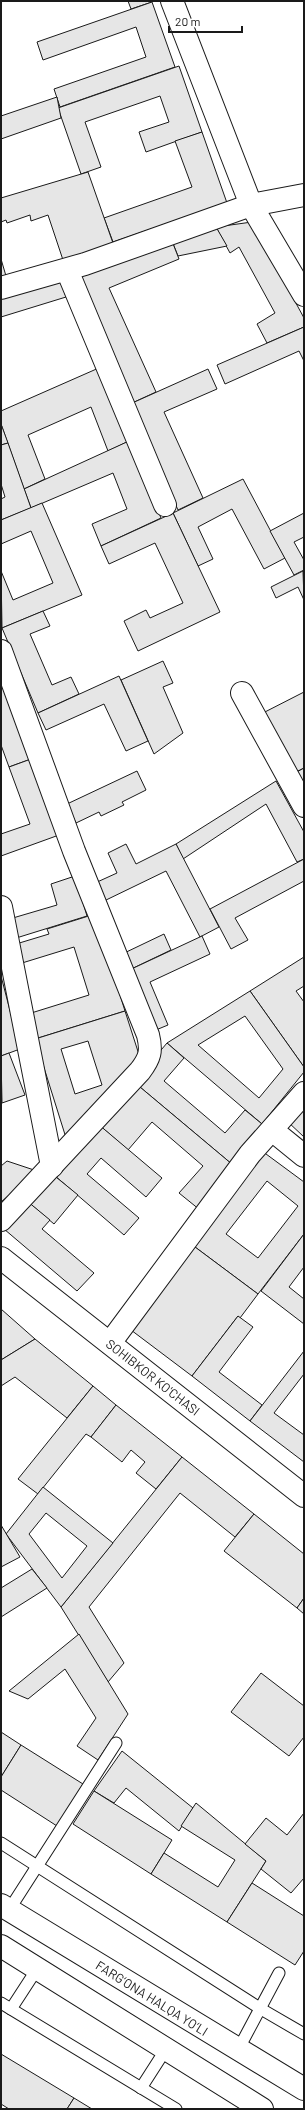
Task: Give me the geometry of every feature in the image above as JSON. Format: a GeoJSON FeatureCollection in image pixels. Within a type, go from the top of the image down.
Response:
{"type":"FeatureCollection","features":[{"type":"Feature","properties":{"kind":"main road"},"geometry":{"type":"LineString","coordinates":[[172,1],[251,205],[304,295]]}},
{"type":"Feature","properties":{"kind":"main road"},"geometry":{"type":"LineString","coordinates":[[1,288],[67,270],[251,205],[304,195]]}},
{"type":"Feature","properties":{"kind":"main road"},"geometry":{"type":"LineString","coordinates":[[67,270],[165,505]]}},
{"type":"Feature","properties":{"kind":"main road"},"geometry":{"type":"LineString","coordinates":[[1,651],[74,851],[148,1035],[151,1049],[149,1060],[140,1071],[1,1220]]}},
{"type":"Feature","properties":{"kind":"main road"},"geometry":{"type":"LineString","coordinates":[[242,693],[304,806]]}},
{"type":"Feature","properties":{"kind":"main road"},"geometry":{"type":"LineString","coordinates":[[1,907],[52,1166]]}},
{"type":"Feature","properties":{"kind":"main road"},"geometry":{"type":"LineString","coordinates":[[110,1343],[250,1154],[304,1093]]}},
{"type":"Feature","properties":{"kind":"main road"},"geometry":{"type":"LineString","coordinates":[[272,1130],[304,1156]]}},
{"type":"Feature","properties":{"kind":"main road","name":"SOHIBKOR KO'CHASI"},"geometry":{"type":"LineString","coordinates":[[1,1258],[304,1496]]}},
{"type":"Feature","properties":{"kind":"main road","name":"FARG‘ONA HALQA YO‘LI"},"geometry":{"type":"LineString","coordinates":[[5,1907],[304,2089]]}},
{"type":"Feature","properties":{"kind":"main road"},"geometry":{"type":"LineString","coordinates":[[1,1946],[262,2109]]}},
{"type":"Feature","properties":{"kind":"lane"},"geometry":{"type":"LineString","coordinates":[[5,1907],[37,1867],[116,1743]]}},
{"type":"Feature","properties":{"kind":"lane"},"geometry":{"type":"LineString","coordinates":[[1,1843],[260,2009],[304,2034]]}},
{"type":"Feature","properties":{"kind":"lane"},"geometry":{"type":"LineString","coordinates":[[11,2009],[37,1968]]}},
{"type":"Feature","properties":{"kind":"lane"},"geometry":{"type":"LineString","coordinates":[[238,2050],[279,1973]]}},
{"type":"Feature","properties":{"kind":"lane"},"geometry":{"type":"LineString","coordinates":[[1,2003],[176,2109]]}},
{"type":"Feature","properties":{"kind":"lane"},"geometry":{"type":"LineString","coordinates":[[141,2088],[166,2049]]}},
{"type":"Feature","properties":{"kind":"building"},"geometry":{"type":"Polygon","coordinates":[[[128,1],[152,1],[152,2],[131,9],[128,1]]]}},
{"type":"Feature","properties":{"kind":"building"},"geometry":{"type":"Polygon","coordinates":[[[152,2],[175,67],[60,107],[54,89],[146,57],[136,27],[43,60],[37,42],[152,2]]]}},
{"type":"Feature","properties":{"kind":"building"},"geometry":{"type":"Polygon","coordinates":[[[179,66],[202,132],[146,152],[139,132],[169,122],[160,96],[85,122],[101,167],[81,174],[58,108],[179,66]]]}},
{"type":"Feature","properties":{"kind":"building"},"geometry":{"type":"Polygon","coordinates":[[[57,97],[61,118],[1,139],[1,116],[57,97]]]}},
{"type":"Feature","properties":{"kind":"building"},"geometry":{"type":"Polygon","coordinates":[[[202,132],[227,203],[113,242],[104,218],[192,187],[175,141],[202,132]]]}},
{"type":"Feature","properties":{"kind":"building"},"geometry":{"type":"Polygon","coordinates":[[[88,172],[114,246],[64,263],[48,215],[31,221],[30,215],[7,223],[6,220],[1,222],[1,198],[88,172]]]}},
{"type":"Feature","properties":{"kind":"building"},"geometry":{"type":"Polygon","coordinates":[[[252,222],[304,318],[304,327],[267,343],[257,324],[275,313],[239,247],[230,253],[216,227],[252,222]]]}},
{"type":"Feature","properties":{"kind":"building"},"geometry":{"type":"Polygon","coordinates":[[[216,227],[227,246],[178,256],[170,236],[216,227]]]}},
{"type":"Feature","properties":{"kind":"building"},"geometry":{"type":"Polygon","coordinates":[[[170,236],[179,259],[109,288],[156,392],[130,404],[72,276],[170,236]]]}},
{"type":"Feature","properties":{"kind":"building"},"geometry":{"type":"Polygon","coordinates":[[[1,259],[6,276],[1,278],[1,259]]]}},
{"type":"Feature","properties":{"kind":"building"},"geometry":{"type":"Polygon","coordinates":[[[59,275],[66,297],[1,317],[1,293],[59,275]]]}},
{"type":"Feature","properties":{"kind":"building"},"geometry":{"type":"Polygon","coordinates":[[[304,327],[304,361],[299,351],[225,384],[217,365],[304,327]]]}},
{"type":"Feature","properties":{"kind":"building"},"geometry":{"type":"Polygon","coordinates":[[[101,367],[129,441],[108,451],[91,407],[28,435],[45,479],[24,489],[1,424],[1,411],[101,367]]]}},
{"type":"Feature","properties":{"kind":"building"},"geometry":{"type":"Polygon","coordinates":[[[208,369],[217,389],[164,412],[203,498],[178,510],[130,404],[208,369]]]}},
{"type":"Feature","properties":{"kind":"building"},"geometry":{"type":"Polygon","coordinates":[[[1,424],[8,443],[1,445],[1,424]]]}},
{"type":"Feature","properties":{"kind":"building"},"geometry":{"type":"Polygon","coordinates":[[[129,441],[161,518],[101,546],[92,524],[127,509],[113,473],[31,508],[24,489],[129,441]]]}},
{"type":"Feature","properties":{"kind":"building"},"geometry":{"type":"Polygon","coordinates":[[[8,443],[31,508],[1,520],[1,499],[5,497],[1,484],[1,445],[8,443]]]}},
{"type":"Feature","properties":{"kind":"building"},"geometry":{"type":"Polygon","coordinates":[[[243,479],[285,558],[264,569],[232,509],[198,527],[213,559],[198,566],[173,513],[243,479]]]}},
{"type":"Feature","properties":{"kind":"building"},"geometry":{"type":"Polygon","coordinates":[[[42,503],[82,595],[2,628],[1,571],[13,600],[53,583],[31,531],[1,544],[1,520],[42,503]]]}},
{"type":"Feature","properties":{"kind":"building"},"geometry":{"type":"Polygon","coordinates":[[[173,513],[220,612],[138,651],[124,621],[146,610],[150,618],[183,603],[155,543],[109,564],[101,546],[173,513]]]}},
{"type":"Feature","properties":{"kind":"building"},"geometry":{"type":"Polygon","coordinates":[[[304,513],[304,537],[294,542],[304,560],[304,570],[294,575],[270,531],[304,513]]]}},
{"type":"Feature","properties":{"kind":"building"},"geometry":{"type":"Polygon","coordinates":[[[303,571],[304,600],[298,587],[276,598],[271,587],[303,571]]]}},
{"type":"Feature","properties":{"kind":"building"},"geometry":{"type":"Polygon","coordinates":[[[43,611],[50,626],[30,634],[52,685],[71,677],[79,694],[38,713],[2,628],[43,611]]]}},
{"type":"Feature","properties":{"kind":"building"},"geometry":{"type":"Polygon","coordinates":[[[163,661],[173,683],[163,687],[183,733],[154,754],[121,680],[163,661]]]}},
{"type":"Feature","properties":{"kind":"building"},"geometry":{"type":"Polygon","coordinates":[[[119,676],[148,741],[126,751],[104,704],[46,730],[38,713],[119,676]]]}},
{"type":"Feature","properties":{"kind":"building"},"geometry":{"type":"Polygon","coordinates":[[[1,677],[31,759],[9,767],[1,745],[1,677]]]}},
{"type":"Feature","properties":{"kind":"building"},"geometry":{"type":"Polygon","coordinates":[[[304,692],[304,768],[290,775],[259,715],[304,692]]]}},
{"type":"Feature","properties":{"kind":"building"},"geometry":{"type":"Polygon","coordinates":[[[31,759],[59,835],[1,856],[1,834],[30,824],[9,767],[31,759]]]}},
{"type":"Feature","properties":{"kind":"building"},"geometry":{"type":"Polygon","coordinates":[[[304,768],[304,791],[295,773],[304,768]]]}},
{"type":"Feature","properties":{"kind":"building"},"geometry":{"type":"Polygon","coordinates":[[[137,771],[146,790],[122,802],[124,805],[101,816],[99,812],[76,823],[67,804],[137,771]]]}},
{"type":"Feature","properties":{"kind":"building"},"geometry":{"type":"Polygon","coordinates":[[[276,781],[304,832],[304,859],[297,862],[266,804],[183,859],[176,844],[276,781]]]}},
{"type":"Feature","properties":{"kind":"building"},"geometry":{"type":"Polygon","coordinates":[[[126,844],[136,864],[176,844],[219,927],[200,937],[166,871],[104,901],[95,883],[117,873],[108,853],[126,844]]]}},
{"type":"Feature","properties":{"kind":"building"},"geometry":{"type":"Polygon","coordinates":[[[304,859],[304,881],[235,918],[248,940],[231,949],[210,909],[304,859]]]}},
{"type":"Feature","properties":{"kind":"building"},"geometry":{"type":"Polygon","coordinates":[[[75,876],[87,916],[13,939],[6,920],[57,905],[51,884],[75,876]]]}},
{"type":"Feature","properties":{"kind":"building"},"geometry":{"type":"Polygon","coordinates":[[[95,914],[125,1011],[35,1039],[28,1014],[89,995],[74,947],[22,963],[16,944],[49,934],[47,929],[95,914]]]}},
{"type":"Feature","properties":{"kind":"building"},"geometry":{"type":"Polygon","coordinates":[[[164,934],[171,950],[125,972],[118,956],[164,934]]]}},
{"type":"Feature","properties":{"kind":"building"},"geometry":{"type":"Polygon","coordinates":[[[202,936],[210,954],[150,982],[168,1025],[151,1032],[125,972],[202,936]]]}},
{"type":"Feature","properties":{"kind":"building"},"geometry":{"type":"Polygon","coordinates":[[[304,957],[304,986],[296,991],[304,1002],[304,1067],[250,991],[304,957]]]}},
{"type":"Feature","properties":{"kind":"building"},"geometry":{"type":"Polygon","coordinates":[[[1,976],[20,1049],[1,1056],[1,976]]]}},
{"type":"Feature","properties":{"kind":"building"},"geometry":{"type":"Polygon","coordinates":[[[250,991],[304,1067],[304,1072],[262,1124],[167,1043],[250,991]],[[245,1016],[198,1045],[259,1098],[283,1069],[245,1016]]]}},
{"type":"Feature","properties":{"kind":"building"},"geometry":{"type":"Polygon","coordinates":[[[125,1011],[142,1064],[67,1141],[35,1039],[125,1011]],[[88,1041],[61,1049],[75,1094],[102,1085],[88,1041]]]}},
{"type":"Feature","properties":{"kind":"building"},"geometry":{"type":"Polygon","coordinates":[[[167,1043],[184,1058],[164,1081],[225,1133],[245,1110],[262,1124],[233,1165],[134,1082],[167,1043]]]}},
{"type":"Feature","properties":{"kind":"building"},"geometry":{"type":"Polygon","coordinates":[[[9,1053],[25,1095],[2,1103],[1,1056],[9,1053]]]}},
{"type":"Feature","properties":{"kind":"building"},"geometry":{"type":"Polygon","coordinates":[[[134,1082],[233,1165],[200,1210],[179,1193],[203,1166],[152,1122],[128,1150],[98,1124],[134,1082]]]}},
{"type":"Feature","properties":{"kind":"building"},"geometry":{"type":"Polygon","coordinates":[[[304,1105],[304,1137],[287,1121],[304,1105]]]}},
{"type":"Feature","properties":{"kind":"building"},"geometry":{"type":"Polygon","coordinates":[[[98,1124],[162,1178],[146,1197],[101,1158],[87,1174],[139,1218],[124,1235],[54,1175],[98,1124]]]}},
{"type":"Feature","properties":{"kind":"building"},"geometry":{"type":"Polygon","coordinates":[[[262,1151],[304,1182],[304,1234],[258,1294],[191,1244],[262,1151]],[[267,1181],[226,1234],[258,1258],[298,1206],[267,1181]]]}},
{"type":"Feature","properties":{"kind":"building"},"geometry":{"type":"Polygon","coordinates":[[[7,1161],[37,1171],[1,1202],[1,1166],[7,1161]]]}},
{"type":"Feature","properties":{"kind":"building"},"geometry":{"type":"Polygon","coordinates":[[[51,1173],[78,1195],[54,1224],[27,1201],[51,1173]]]}},
{"type":"Feature","properties":{"kind":"building"},"geometry":{"type":"Polygon","coordinates":[[[27,1201],[50,1220],[42,1229],[94,1273],[77,1291],[4,1229],[27,1201]]]}},
{"type":"Feature","properties":{"kind":"building"},"geometry":{"type":"Polygon","coordinates":[[[304,1234],[304,1267],[289,1287],[304,1299],[304,1324],[261,1291],[304,1234]]]}},
{"type":"Feature","properties":{"kind":"building"},"geometry":{"type":"Polygon","coordinates":[[[191,1244],[258,1294],[240,1318],[238,1316],[192,1376],[127,1327],[191,1244]]]}},
{"type":"Feature","properties":{"kind":"building"},"geometry":{"type":"Polygon","coordinates":[[[1,1309],[35,1339],[1,1360],[1,1309]]]}},
{"type":"Feature","properties":{"kind":"building"},"geometry":{"type":"Polygon","coordinates":[[[238,1316],[253,1327],[219,1372],[262,1405],[250,1421],[192,1376],[238,1316]]]}},
{"type":"Feature","properties":{"kind":"building"},"geometry":{"type":"Polygon","coordinates":[[[35,1339],[93,1386],[67,1418],[15,1377],[1,1386],[1,1360],[35,1339]]]}},
{"type":"Feature","properties":{"kind":"building"},"geometry":{"type":"Polygon","coordinates":[[[304,1351],[304,1374],[274,1413],[304,1435],[304,1462],[250,1421],[304,1351]]]}},
{"type":"Feature","properties":{"kind":"building"},"geometry":{"type":"Polygon","coordinates":[[[93,1386],[116,1405],[91,1437],[86,1434],[38,1494],[18,1479],[93,1386]]]}},
{"type":"Feature","properties":{"kind":"building"},"geometry":{"type":"Polygon","coordinates":[[[116,1405],[182,1457],[156,1489],[136,1473],[145,1462],[131,1450],[122,1462],[91,1437],[116,1405]]]}},
{"type":"Feature","properties":{"kind":"building"},"geometry":{"type":"Polygon","coordinates":[[[182,1457],[254,1514],[235,1537],[180,1493],[89,1607],[124,1663],[108,1682],[61,1607],[182,1457]]]}},
{"type":"Feature","properties":{"kind":"building"},"geometry":{"type":"Polygon","coordinates":[[[43,1487],[113,1543],[61,1607],[6,1534],[43,1487]],[[46,1513],[29,1534],[62,1578],[87,1546],[46,1513]]]}},
{"type":"Feature","properties":{"kind":"building"},"geometry":{"type":"Polygon","coordinates":[[[254,1514],[304,1554],[304,1598],[297,1608],[224,1551],[254,1514]]]}},
{"type":"Feature","properties":{"kind":"building"},"geometry":{"type":"Polygon","coordinates":[[[1,1525],[20,1557],[1,1567],[1,1525]]]}},
{"type":"Feature","properties":{"kind":"building"},"geometry":{"type":"Polygon","coordinates":[[[32,1569],[47,1588],[1,1617],[1,1588],[32,1569]]]}},
{"type":"Feature","properties":{"kind":"building"},"geometry":{"type":"Polygon","coordinates":[[[304,1598],[304,1614],[297,1608],[304,1598]]]}},
{"type":"Feature","properties":{"kind":"building"},"geometry":{"type":"Polygon","coordinates":[[[79,1634],[128,1714],[98,1760],[77,1746],[96,1718],[65,1669],[28,1699],[9,1691],[79,1634]]]}},
{"type":"Feature","properties":{"kind":"building"},"geometry":{"type":"Polygon","coordinates":[[[261,1673],[304,1706],[304,1737],[289,1756],[231,1712],[261,1673]]]}},
{"type":"Feature","properties":{"kind":"building"},"geometry":{"type":"Polygon","coordinates":[[[1,1732],[21,1745],[1,1777],[1,1732]]]}},
{"type":"Feature","properties":{"kind":"building"},"geometry":{"type":"Polygon","coordinates":[[[21,1745],[83,1784],[57,1826],[1,1790],[1,1777],[21,1745]]]}},
{"type":"Feature","properties":{"kind":"building"},"geometry":{"type":"Polygon","coordinates":[[[122,1751],[193,1808],[179,1831],[126,1788],[114,1803],[94,1791],[122,1751]]]}},
{"type":"Feature","properties":{"kind":"building"},"geometry":{"type":"Polygon","coordinates":[[[94,1791],[172,1840],[151,1874],[73,1824],[94,1791]]]}},
{"type":"Feature","properties":{"kind":"building"},"geometry":{"type":"Polygon","coordinates":[[[196,1803],[266,1861],[227,1922],[151,1874],[164,1853],[218,1887],[235,1860],[181,1826],[196,1803]]]}},
{"type":"Feature","properties":{"kind":"building"},"geometry":{"type":"Polygon","coordinates":[[[304,1813],[304,1878],[291,1893],[261,1869],[266,1861],[245,1844],[266,1818],[287,1835],[304,1813]]]}},
{"type":"Feature","properties":{"kind":"building"},"geometry":{"type":"Polygon","coordinates":[[[252,1883],[304,1916],[304,1951],[295,1965],[227,1922],[252,1883]]]}},
{"type":"Feature","properties":{"kind":"building"},"geometry":{"type":"Polygon","coordinates":[[[1,2054],[74,2098],[67,2109],[9,2109],[1,2104],[1,2054]]]}},
{"type":"Feature","properties":{"kind":"building"},"geometry":{"type":"Polygon","coordinates":[[[74,2098],[92,2109],[67,2109],[74,2098]]]}}]}
